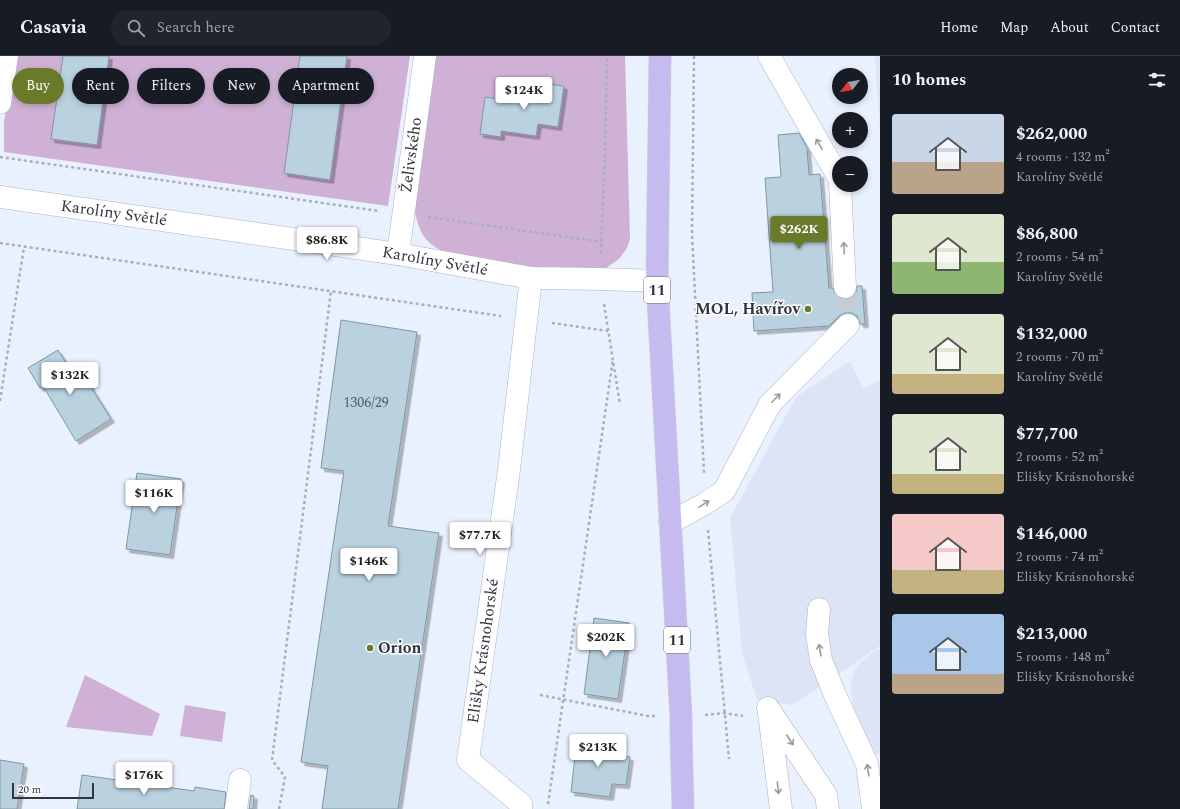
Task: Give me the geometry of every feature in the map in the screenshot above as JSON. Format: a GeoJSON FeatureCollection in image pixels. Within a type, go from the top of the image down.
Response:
{"type":"FeatureCollection","features":[{"type":"Feature","properties":{"kind":"main road","name":"11"},"geometry":{"type":"LineString","coordinates":[[660,56],[657,282],[681,717],[683,809]]}},
{"type":"Feature","properties":{"kind":"street"},"geometry":{"type":"LineString","coordinates":[[0,103],[7,56]]}},
{"type":"Feature","properties":{"kind":"street","name":"Želivského"},"geometry":{"type":"LineString","coordinates":[[398,254],[425,56]]}},
{"type":"Feature","properties":{"kind":"street"},"geometry":{"type":"LineString","coordinates":[[768,56],[832,166]]}},
{"type":"Feature","properties":{"kind":"street"},"geometry":{"type":"LineString","coordinates":[[840,192],[845,287]]}},
{"type":"Feature","properties":{"kind":"street","name":"Karolíny Světlé"},"geometry":{"type":"LineString","coordinates":[[0,197],[398,254],[531,278],[657,282]]}},
{"type":"Feature","properties":{"kind":"street","name":"Elišky Krásnohorské"},"geometry":{"type":"LineString","coordinates":[[521,809],[521,804],[468,760],[509,470],[531,278]]}},
{"type":"Feature","properties":{"kind":"street"},"geometry":{"type":"LineString","coordinates":[[670,523],[724,491],[770,404],[848,325]]}},
{"type":"Feature","properties":{"kind":"street"},"geometry":{"type":"LineString","coordinates":[[819,610],[817,634],[821,660],[867,764],[872,809]]}},
{"type":"Feature","properties":{"kind":"street"},"geometry":{"type":"LineString","coordinates":[[781,809],[768,708],[826,795],[828,809]]}},
{"type":"Feature","properties":{"kind":"street"},"geometry":{"type":"LineString","coordinates":[[236,809],[240,780]]}},
{"type":"Feature","properties":{"kind":"path"},"geometry":{"type":"LineString","coordinates":[[607,56],[600,279],[620,405]]}},
{"type":"Feature","properties":{"kind":"path"},"geometry":{"type":"LineString","coordinates":[[694,56],[692,234],[706,503],[728,759]]}},
{"type":"Feature","properties":{"kind":"path"},"geometry":{"type":"LineString","coordinates":[[0,157],[602,242]]}},
{"type":"Feature","properties":{"kind":"path"},"geometry":{"type":"LineString","coordinates":[[0,243],[608,331]]}},
{"type":"Feature","properties":{"kind":"path"},"geometry":{"type":"LineString","coordinates":[[0,401],[24,247]]}},
{"type":"Feature","properties":{"kind":"path"},"geometry":{"type":"LineString","coordinates":[[280,809],[285,777],[272,760],[331,291]]}},
{"type":"Feature","properties":{"kind":"path"},"geometry":{"type":"LineString","coordinates":[[547,809],[613,359]]}},
{"type":"Feature","properties":{"kind":"path"},"geometry":{"type":"LineString","coordinates":[[540,695],[648,716]]}},
{"type":"Feature","properties":{"kind":"path"},"geometry":{"type":"LineString","coordinates":[[701,715],[724,712],[747,716]]}},
{"type":"Feature","properties":{"kind":"shaded area"},"geometry":{"type":"Polygon","coordinates":[[[14,56],[410,56],[388,206],[4,152],[4,122],[12,69],[12,104],[64,104],[64,68],[12,68],[14,56]]]}},
{"type":"Feature","properties":{"kind":"shaded area"},"geometry":{"type":"Polygon","coordinates":[[[435,56],[625,56],[630,239],[627,248],[619,259],[606,268],[584,274],[453,255],[435,247],[429,242],[420,230],[413,203],[435,56]]]}},
{"type":"Feature","properties":{"kind":"shaded area"},"geometry":{"type":"Polygon","coordinates":[[[875,56],[880,56],[880,132],[875,56]]]}},
{"type":"Feature","properties":{"kind":"shaded area"},"geometry":{"type":"Polygon","coordinates":[[[850,361],[863,389],[880,380],[880,646],[792,705],[757,700],[742,653],[730,518],[796,397],[850,361]]]}},
{"type":"Feature","properties":{"kind":"shaded area"},"geometry":{"type":"Polygon","coordinates":[[[880,649],[880,753],[875,755],[854,710],[850,686],[855,668],[873,652],[880,649]]]}},
{"type":"Feature","properties":{"kind":"shaded area"},"geometry":{"type":"Polygon","coordinates":[[[85,675],[160,714],[152,736],[66,727],[85,675]]]}},
{"type":"Feature","properties":{"kind":"shaded area"},"geometry":{"type":"Polygon","coordinates":[[[185,705],[226,712],[222,742],[180,736],[185,705]]]}},
{"type":"Feature","properties":{"kind":"building"},"geometry":{"type":"Polygon","coordinates":[[[63,56],[109,56],[107,68],[72,68],[72,104],[103,104],[97,145],[51,139],[56,104],[64,104],[64,68],[61,68],[63,56]]]}},
{"type":"Feature","properties":{"kind":"building"},"geometry":{"type":"Polygon","coordinates":[[[300,56],[347,56],[345,68],[298,68],[300,56]]]}},
{"type":"Feature","properties":{"kind":"building"},"geometry":{"type":"Polygon","coordinates":[[[527,81],[564,86],[558,127],[538,124],[536,136],[501,131],[501,137],[480,134],[485,97],[521,102],[521,99],[524,100],[527,81]]]}},
{"type":"Feature","properties":{"kind":"building"},"geometry":{"type":"Polygon","coordinates":[[[293,104],[340,104],[330,180],[284,173],[293,104]]]}},
{"type":"Feature","properties":{"kind":"building"},"geometry":{"type":"Polygon","coordinates":[[[799,133],[807,148],[809,175],[820,174],[829,288],[833,288],[835,294],[839,298],[846,299],[851,298],[856,293],[857,286],[862,286],[865,324],[860,324],[857,316],[852,313],[845,313],[839,316],[829,326],[754,331],[752,293],[773,292],[765,178],[781,177],[778,135],[799,133]]]}},
{"type":"Feature","properties":{"kind":"building","name":"Orion"},"geometry":{"type":"Polygon","coordinates":[[[341,320],[417,332],[388,526],[439,533],[398,809],[322,809],[328,766],[301,762],[344,471],[321,468],[341,320]]]}},
{"type":"Feature","properties":{"kind":"building"},"geometry":{"type":"Polygon","coordinates":[[[58,350],[82,388],[89,384],[111,419],[76,441],[43,386],[40,388],[28,368],[58,350]]]}},
{"type":"Feature","properties":{"kind":"building"},"geometry":{"type":"Polygon","coordinates":[[[137,473],[181,479],[170,555],[126,549],[137,473]]]}},
{"type":"Feature","properties":{"kind":"building"},"geometry":{"type":"Polygon","coordinates":[[[594,618],[629,623],[618,699],[584,694],[594,618]]]}},
{"type":"Feature","properties":{"kind":"building"},"geometry":{"type":"Polygon","coordinates":[[[577,738],[617,743],[615,755],[630,757],[626,785],[612,784],[610,797],[571,792],[577,738]]]}},
{"type":"Feature","properties":{"kind":"building"},"geometry":{"type":"Polygon","coordinates":[[[0,760],[24,764],[17,809],[0,809],[0,760]]]}},
{"type":"Feature","properties":{"kind":"building"},"geometry":{"type":"Polygon","coordinates":[[[82,775],[194,791],[195,787],[226,792],[224,809],[77,809],[82,775]]]}},
{"type":"Feature","properties":{"kind":"building"},"geometry":{"type":"Polygon","coordinates":[[[251,795],[254,796],[253,809],[249,809],[251,795]]]}},
{"type":"Feature","properties":{"kind":"tunnel"},"geometry":{"type":"LineString","coordinates":[[845,287],[848,325]]}},
{"type":"Feature","properties":{"kind":"place","name":"MOL, Havířov"},"geometry":{"type":"Point","coordinates":[808,309]}},
{"type":"Feature","properties":{"kind":"place","name":"Orion"},"geometry":{"type":"Point","coordinates":[370,648]}}]}
